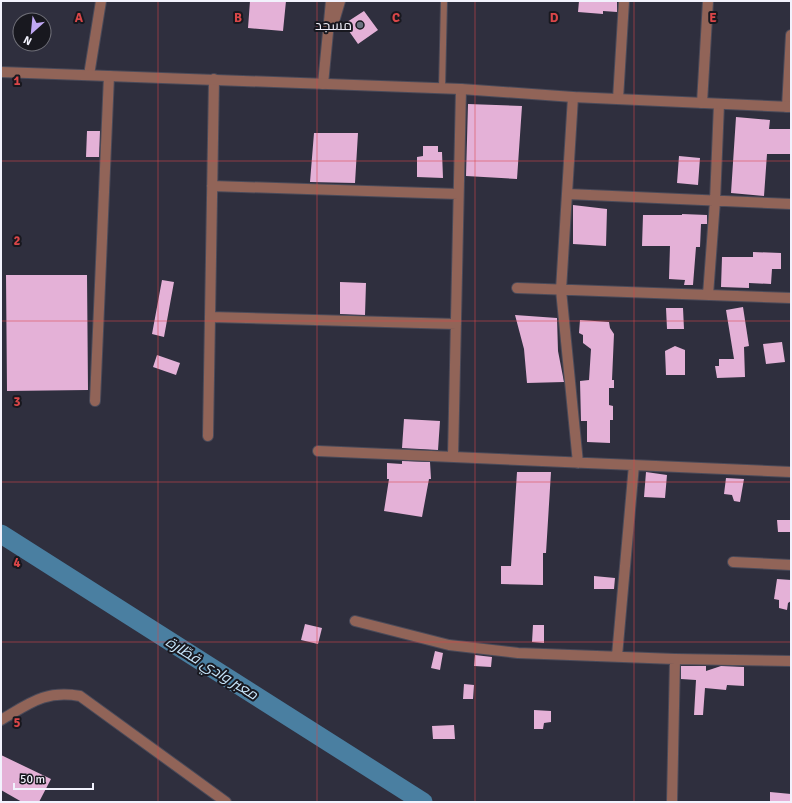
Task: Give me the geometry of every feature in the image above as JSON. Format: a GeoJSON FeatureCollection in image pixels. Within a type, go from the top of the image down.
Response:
{"type":"FeatureCollection","features":[{"type":"Feature","properties":{"kind":"street"},"geometry":{"type":"LineString","coordinates":[[89,75],[101,1]]}},
{"type":"Feature","properties":{"kind":"street"},"geometry":{"type":"LineString","coordinates":[[324,84],[331,1]]}},
{"type":"Feature","properties":{"kind":"street"},"geometry":{"type":"LineString","coordinates":[[329,24],[335,18],[340,1]]}},
{"type":"Feature","properties":{"kind":"street"},"geometry":{"type":"LineString","coordinates":[[618,99],[624,1]]}},
{"type":"Feature","properties":{"kind":"street"},"geometry":{"type":"LineString","coordinates":[[702,103],[708,1]]}},
{"type":"Feature","properties":{"kind":"street"},"geometry":{"type":"LineString","coordinates":[[1,72],[442,88],[573,97],[789,107],[791,35]]}},
{"type":"Feature","properties":{"kind":"street"},"geometry":{"type":"LineString","coordinates":[[95,401],[109,76]]}},
{"type":"Feature","properties":{"kind":"street"},"geometry":{"type":"LineString","coordinates":[[208,436],[214,79]]}},
{"type":"Feature","properties":{"kind":"street"},"geometry":{"type":"LineString","coordinates":[[453,457],[461,89]]}},
{"type":"Feature","properties":{"kind":"street"},"geometry":{"type":"LineString","coordinates":[[573,97],[561,290],[578,462]]}},
{"type":"Feature","properties":{"kind":"street"},"geometry":{"type":"LineString","coordinates":[[708,295],[719,104]]}},
{"type":"Feature","properties":{"kind":"street"},"geometry":{"type":"LineString","coordinates":[[212,186],[458,194]]}},
{"type":"Feature","properties":{"kind":"street"},"geometry":{"type":"LineString","coordinates":[[567,194],[791,204]]}},
{"type":"Feature","properties":{"kind":"street"},"geometry":{"type":"LineString","coordinates":[[517,288],[791,298]]}},
{"type":"Feature","properties":{"kind":"street"},"geometry":{"type":"LineString","coordinates":[[210,317],[456,324]]}},
{"type":"Feature","properties":{"kind":"street"},"geometry":{"type":"LineString","coordinates":[[318,451],[791,472]]}},
{"type":"Feature","properties":{"kind":"street"},"geometry":{"type":"LineString","coordinates":[[617,656],[634,465]]}},
{"type":"Feature","properties":{"kind":"street"},"geometry":{"type":"LineString","coordinates":[[734,562],[791,565]]}},
{"type":"Feature","properties":{"kind":"street"},"geometry":{"type":"LineString","coordinates":[[355,621],[450,645],[480,650],[518,653],[675,659],[791,661]]}},
{"type":"Feature","properties":{"kind":"street"},"geometry":{"type":"LineString","coordinates":[[672,802],[675,659]]}},
{"type":"Feature","properties":{"kind":"street"},"geometry":{"type":"LineString","coordinates":[[1,720],[35,700],[49,695],[64,693],[80,696],[226,802]]}},
{"type":"Feature","properties":{"kind":"lane"},"geometry":{"type":"LineString","coordinates":[[442,88],[444,1]]}},
{"type":"Feature","properties":{"kind":"building"},"geometry":{"type":"Polygon","coordinates":[[[250,1],[286,1],[283,31],[248,28],[250,1]]]}},
{"type":"Feature","properties":{"kind":"building"},"geometry":{"type":"Polygon","coordinates":[[[579,1],[617,1],[617,12],[603,11],[603,14],[578,12],[579,1]]]}},
{"type":"Feature","properties":{"kind":"building"},"geometry":{"type":"Polygon","coordinates":[[[364,11],[378,30],[358,44],[344,24],[364,11]]]}},
{"type":"Feature","properties":{"kind":"building"},"geometry":{"type":"Polygon","coordinates":[[[468,104],[522,106],[517,179],[466,176],[468,104]]]}},
{"type":"Feature","properties":{"kind":"building"},"geometry":{"type":"Polygon","coordinates":[[[736,117],[770,120],[769,129],[791,129],[791,154],[767,154],[764,196],[731,193],[736,117]]]}},
{"type":"Feature","properties":{"kind":"building"},"geometry":{"type":"Polygon","coordinates":[[[87,131],[100,131],[99,157],[86,157],[87,131]]]}},
{"type":"Feature","properties":{"kind":"building"},"geometry":{"type":"Polygon","coordinates":[[[314,133],[358,133],[355,183],[310,182],[314,133]]]}},
{"type":"Feature","properties":{"kind":"building"},"geometry":{"type":"Polygon","coordinates":[[[423,146],[438,146],[438,152],[442,152],[443,178],[417,177],[417,157],[423,156],[423,146]]]}},
{"type":"Feature","properties":{"kind":"building"},"geometry":{"type":"Polygon","coordinates":[[[679,156],[700,158],[698,185],[677,183],[679,156]]]}},
{"type":"Feature","properties":{"kind":"building"},"geometry":{"type":"Polygon","coordinates":[[[573,205],[607,209],[606,246],[573,244],[573,205]]]}},
{"type":"Feature","properties":{"kind":"building"},"geometry":{"type":"Polygon","coordinates":[[[643,215],[707,215],[707,224],[701,224],[700,247],[696,247],[693,285],[684,285],[685,280],[669,279],[670,246],[642,246],[643,215]]]}},
{"type":"Feature","properties":{"kind":"building"},"geometry":{"type":"Polygon","coordinates":[[[753,252],[781,253],[781,269],[772,269],[771,284],[749,283],[749,288],[721,287],[722,257],[753,257],[753,252]]]}},
{"type":"Feature","properties":{"kind":"building"},"geometry":{"type":"Polygon","coordinates":[[[6,275],[87,275],[88,390],[7,391],[6,275]]]}},
{"type":"Feature","properties":{"kind":"building"},"geometry":{"type":"Polygon","coordinates":[[[162,280],[174,282],[164,337],[152,334],[162,280]]]}},
{"type":"Feature","properties":{"kind":"building"},"geometry":{"type":"Polygon","coordinates":[[[340,282],[366,283],[365,315],[340,314],[340,282]]]}},
{"type":"Feature","properties":{"kind":"building"},"geometry":{"type":"Polygon","coordinates":[[[743,307],[749,346],[744,347],[745,377],[717,378],[715,366],[719,366],[719,359],[734,359],[726,310],[743,307]]]}},
{"type":"Feature","properties":{"kind":"building"},"geometry":{"type":"Polygon","coordinates":[[[666,308],[683,308],[684,329],[667,329],[666,308]]]}},
{"type":"Feature","properties":{"kind":"building"},"geometry":{"type":"Polygon","coordinates":[[[515,315],[557,318],[558,351],[564,382],[527,383],[524,349],[515,315]]]}},
{"type":"Feature","properties":{"kind":"building"},"geometry":{"type":"Polygon","coordinates":[[[580,320],[609,322],[610,328],[614,334],[612,380],[614,380],[614,388],[609,388],[609,405],[613,406],[613,420],[610,420],[610,443],[587,442],[587,421],[581,421],[580,381],[589,380],[591,349],[583,343],[583,335],[579,333],[580,320]]]}},
{"type":"Feature","properties":{"kind":"building"},"geometry":{"type":"Polygon","coordinates":[[[782,342],[785,362],[766,364],[763,344],[782,342]]]}},
{"type":"Feature","properties":{"kind":"building"},"geometry":{"type":"Polygon","coordinates":[[[675,346],[685,350],[685,375],[666,375],[665,351],[675,346]]]}},
{"type":"Feature","properties":{"kind":"building"},"geometry":{"type":"Polygon","coordinates":[[[157,355],[180,363],[176,375],[153,367],[157,355]]]}},
{"type":"Feature","properties":{"kind":"building"},"geometry":{"type":"Polygon","coordinates":[[[404,419],[440,421],[438,450],[402,448],[404,419]]]}},
{"type":"Feature","properties":{"kind":"building"},"geometry":{"type":"Polygon","coordinates":[[[402,461],[430,462],[431,479],[429,479],[422,517],[384,511],[389,479],[387,479],[387,463],[402,464],[402,461]]]}},
{"type":"Feature","properties":{"kind":"building"},"geometry":{"type":"Polygon","coordinates":[[[517,472],[551,472],[546,553],[543,553],[543,585],[501,584],[501,566],[511,566],[517,472]]]}},
{"type":"Feature","properties":{"kind":"building"},"geometry":{"type":"Polygon","coordinates":[[[646,472],[667,475],[665,498],[644,497],[646,472]]]}},
{"type":"Feature","properties":{"kind":"building"},"geometry":{"type":"Polygon","coordinates":[[[726,478],[744,479],[740,502],[734,501],[732,495],[724,494],[726,478]]]}},
{"type":"Feature","properties":{"kind":"building"},"geometry":{"type":"Polygon","coordinates":[[[777,520],[791,520],[791,532],[778,532],[777,520]]]}},
{"type":"Feature","properties":{"kind":"building"},"geometry":{"type":"Polygon","coordinates":[[[594,576],[615,578],[614,589],[594,589],[594,576]]]}},
{"type":"Feature","properties":{"kind":"building"},"geometry":{"type":"Polygon","coordinates":[[[777,579],[791,580],[791,601],[788,603],[787,610],[779,608],[779,600],[774,599],[777,579]]]}},
{"type":"Feature","properties":{"kind":"building"},"geometry":{"type":"Polygon","coordinates":[[[305,624],[322,628],[318,644],[301,640],[305,624]]]}},
{"type":"Feature","properties":{"kind":"building"},"geometry":{"type":"Polygon","coordinates":[[[533,625],[544,625],[544,643],[532,642],[533,625]]]}},
{"type":"Feature","properties":{"kind":"building"},"geometry":{"type":"Polygon","coordinates":[[[435,651],[443,653],[440,670],[431,668],[435,651]]]}},
{"type":"Feature","properties":{"kind":"building"},"geometry":{"type":"Polygon","coordinates":[[[475,655],[492,657],[491,667],[474,666],[475,655]]]}},
{"type":"Feature","properties":{"kind":"building"},"geometry":{"type":"Polygon","coordinates":[[[681,666],[706,666],[706,671],[721,666],[744,667],[744,686],[727,685],[726,690],[705,688],[703,715],[694,715],[696,680],[681,679],[681,666]]]}},
{"type":"Feature","properties":{"kind":"building"},"geometry":{"type":"Polygon","coordinates":[[[464,684],[474,685],[473,699],[463,699],[464,684]]]}},
{"type":"Feature","properties":{"kind":"building"},"geometry":{"type":"Polygon","coordinates":[[[534,710],[551,711],[551,722],[544,723],[543,729],[534,729],[534,710]]]}},
{"type":"Feature","properties":{"kind":"building"},"geometry":{"type":"Polygon","coordinates":[[[454,725],[455,739],[433,739],[432,726],[454,725]]]}},
{"type":"Feature","properties":{"kind":"building"},"geometry":{"type":"Polygon","coordinates":[[[1,755],[51,779],[39,802],[22,802],[1,790],[1,755]]]}},
{"type":"Feature","properties":{"kind":"building"},"geometry":{"type":"Polygon","coordinates":[[[770,792],[791,794],[791,802],[770,802],[770,792]]]}},
{"type":"Feature","properties":{"kind":"waterway","name":"معبر وادي قطّارة"},"geometry":{"type":"LineString","coordinates":[[1,534],[423,802]]}},
{"type":"Feature","properties":{"kind":"place","name":"مسجد"},"geometry":{"type":"Point","coordinates":[360,25]}}]}
